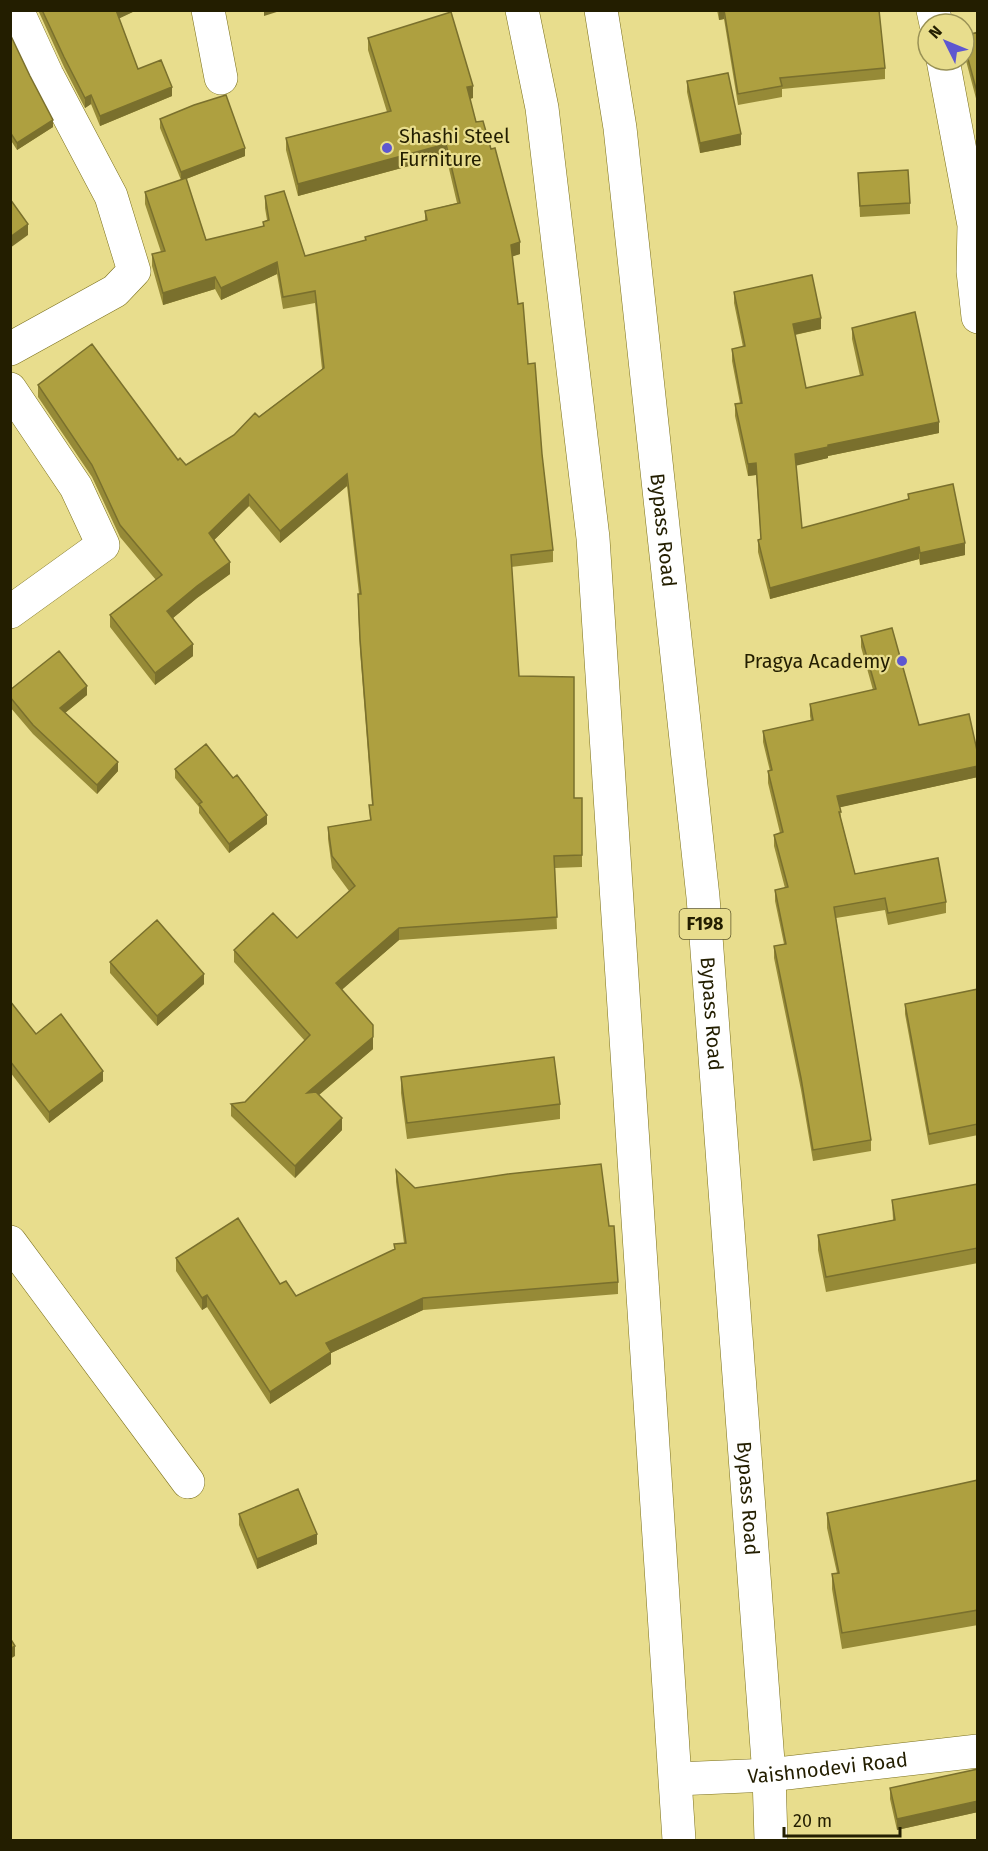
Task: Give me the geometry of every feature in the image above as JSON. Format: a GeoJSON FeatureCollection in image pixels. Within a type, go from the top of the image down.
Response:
{"type":"FeatureCollection","features":[{"type":"Feature","properties":{"kind":"main road"},"geometry":{"type":"LineString","coordinates":[[10,349],[115,291],[134,272],[111,196],[47,75],[17,10]]}},
{"type":"Feature","properties":{"kind":"main road"},"geometry":{"type":"LineString","coordinates":[[208,10],[221,78]]}},
{"type":"Feature","properties":{"kind":"main road"},"geometry":{"type":"LineString","coordinates":[[522,10],[542,108],[593,538],[679,1840]]}},
{"type":"Feature","properties":{"kind":"main road","name":"Bypass Road"},"geometry":{"type":"LineString","coordinates":[[600,10],[620,128],[703,897],[769,1775],[771,1840]]}},
{"type":"Feature","properties":{"kind":"main road"},"geometry":{"type":"LineString","coordinates":[[945,72],[976,225],[973,271],[978,317]]}},
{"type":"Feature","properties":{"kind":"main road"},"geometry":{"type":"LineString","coordinates":[[10,389],[76,487],[103,545],[10,612]]}},
{"type":"Feature","properties":{"kind":"main road"},"geometry":{"type":"LineString","coordinates":[[10,1242],[188,1482]]}},
{"type":"Feature","properties":{"kind":"main road","name":"Vaishnodevi Road"},"geometry":{"type":"LineString","coordinates":[[676,1779],[769,1775],[978,1751]]}},
{"type":"Feature","properties":{"kind":"building"},"geometry":{"type":"Polygon","coordinates":[[[42,10],[116,10],[138,69],[161,60],[172,87],[100,116],[91,95],[85,98],[42,10]]]}},
{"type":"Feature","properties":{"kind":"building"},"geometry":{"type":"Polygon","coordinates":[[[724,10],[879,10],[885,68],[780,78],[782,86],[738,94],[724,10]]]}},
{"type":"Feature","properties":{"kind":"building"},"geometry":{"type":"Polygon","coordinates":[[[451,12],[473,86],[467,87],[476,122],[483,121],[491,149],[495,148],[520,242],[511,245],[518,304],[523,303],[528,364],[535,363],[553,550],[511,555],[519,676],[574,677],[574,798],[582,798],[582,855],[554,856],[557,917],[399,928],[336,983],[373,1025],[373,1037],[307,1093],[316,1092],[342,1118],[295,1166],[231,1104],[245,1102],[310,1035],[234,950],[273,913],[297,938],[355,886],[332,856],[328,827],[371,820],[369,805],[373,805],[358,594],[361,594],[347,474],[280,531],[249,494],[209,533],[230,562],[167,611],[193,644],[155,673],[110,615],[162,575],[120,525],[92,465],[38,385],[92,344],[178,460],[180,458],[186,465],[234,435],[255,413],[259,417],[324,368],[315,291],[283,297],[277,262],[221,288],[215,277],[163,293],[152,254],[165,251],[145,192],[186,178],[206,240],[264,226],[263,222],[269,220],[265,196],[284,191],[305,256],[366,240],[365,237],[427,220],[425,211],[460,203],[446,144],[298,184],[286,138],[391,111],[368,38],[451,12]]]}},
{"type":"Feature","properties":{"kind":"building"},"geometry":{"type":"Polygon","coordinates":[[[978,32],[978,96],[972,72],[976,72],[976,33],[978,32]]]}},
{"type":"Feature","properties":{"kind":"building"},"geometry":{"type":"Polygon","coordinates":[[[10,34],[53,120],[17,143],[10,132],[10,34]]]}},
{"type":"Feature","properties":{"kind":"building"},"geometry":{"type":"Polygon","coordinates":[[[728,73],[741,134],[700,143],[687,81],[728,73]]]}},
{"type":"Feature","properties":{"kind":"building"},"geometry":{"type":"Polygon","coordinates":[[[226,95],[245,148],[181,172],[160,119],[226,95]]]}},
{"type":"Feature","properties":{"kind":"building"},"geometry":{"type":"Polygon","coordinates":[[[908,170],[910,203],[860,206],[858,173],[908,170]]]}},
{"type":"Feature","properties":{"kind":"building"},"geometry":{"type":"Polygon","coordinates":[[[10,199],[28,224],[10,237],[10,199]]]}},
{"type":"Feature","properties":{"kind":"building"},"geometry":{"type":"Polygon","coordinates":[[[812,275],[821,318],[793,324],[806,388],[863,375],[852,328],[915,312],[939,422],[795,454],[802,528],[909,499],[908,494],[953,484],[965,543],[920,553],[919,547],[770,588],[758,540],[761,539],[756,463],[748,464],[735,404],[742,403],[732,349],[745,346],[734,292],[812,275]]]}},
{"type":"Feature","properties":{"kind":"building"},"geometry":{"type":"Polygon","coordinates":[[[892,628],[919,725],[969,714],[978,755],[978,766],[837,796],[855,874],[938,858],[946,902],[888,913],[885,898],[834,907],[871,1140],[813,1150],[774,946],[786,944],[775,890],[788,887],[774,835],[783,832],[768,771],[772,770],[763,731],[813,720],[810,704],[876,689],[861,636],[892,628]]]}},
{"type":"Feature","properties":{"kind":"building"},"geometry":{"type":"Polygon","coordinates":[[[59,651],[87,686],[60,708],[118,762],[97,785],[33,725],[10,697],[10,690],[59,651]]]}},
{"type":"Feature","properties":{"kind":"building"},"geometry":{"type":"Polygon","coordinates":[[[206,744],[233,778],[237,775],[267,815],[229,844],[199,804],[202,802],[175,769],[206,744]]]}},
{"type":"Feature","properties":{"kind":"building"},"geometry":{"type":"Polygon","coordinates":[[[157,920],[204,974],[157,1016],[110,962],[157,920]]]}},
{"type":"Feature","properties":{"kind":"building"},"geometry":{"type":"Polygon","coordinates":[[[978,989],[978,1124],[929,1134],[905,1004],[978,989]]]}},
{"type":"Feature","properties":{"kind":"building"},"geometry":{"type":"Polygon","coordinates":[[[10,1001],[36,1034],[61,1014],[103,1071],[49,1112],[10,1061],[10,1001]]]}},
{"type":"Feature","properties":{"kind":"building"},"geometry":{"type":"Polygon","coordinates":[[[554,1057],[560,1104],[407,1123],[401,1077],[554,1057]]]}},
{"type":"Feature","properties":{"kind":"building"},"geometry":{"type":"Polygon","coordinates":[[[601,1164],[609,1226],[614,1226],[618,1282],[423,1298],[326,1343],[331,1352],[270,1392],[207,1295],[202,1298],[176,1258],[238,1218],[280,1284],[286,1281],[296,1296],[395,1249],[394,1244],[406,1243],[396,1170],[415,1188],[508,1174],[601,1164]]]}},
{"type":"Feature","properties":{"kind":"building"},"geometry":{"type":"Polygon","coordinates":[[[978,1184],[978,1248],[826,1277],[818,1235],[895,1220],[892,1200],[978,1184]]]}},
{"type":"Feature","properties":{"kind":"building"},"geometry":{"type":"Polygon","coordinates":[[[978,1480],[978,1610],[842,1633],[832,1574],[839,1573],[827,1513],[978,1480]]]}},
{"type":"Feature","properties":{"kind":"building"},"geometry":{"type":"Polygon","coordinates":[[[298,1489],[317,1534],[257,1559],[239,1514],[298,1489]]]}},
{"type":"Feature","properties":{"kind":"building"},"geometry":{"type":"Polygon","coordinates":[[[10,1638],[15,1646],[10,1649],[10,1638]]]}},
{"type":"Feature","properties":{"kind":"building"},"geometry":{"type":"Polygon","coordinates":[[[978,1769],[978,1801],[897,1819],[890,1788],[978,1769]]]}},
{"type":"Feature","properties":{"kind":"place","name":"Shashi Steel Furniture"},"geometry":{"type":"Point","coordinates":[387,148]}},
{"type":"Feature","properties":{"kind":"place","name":"Pragya Academy"},"geometry":{"type":"Point","coordinates":[902,661]}}]}
